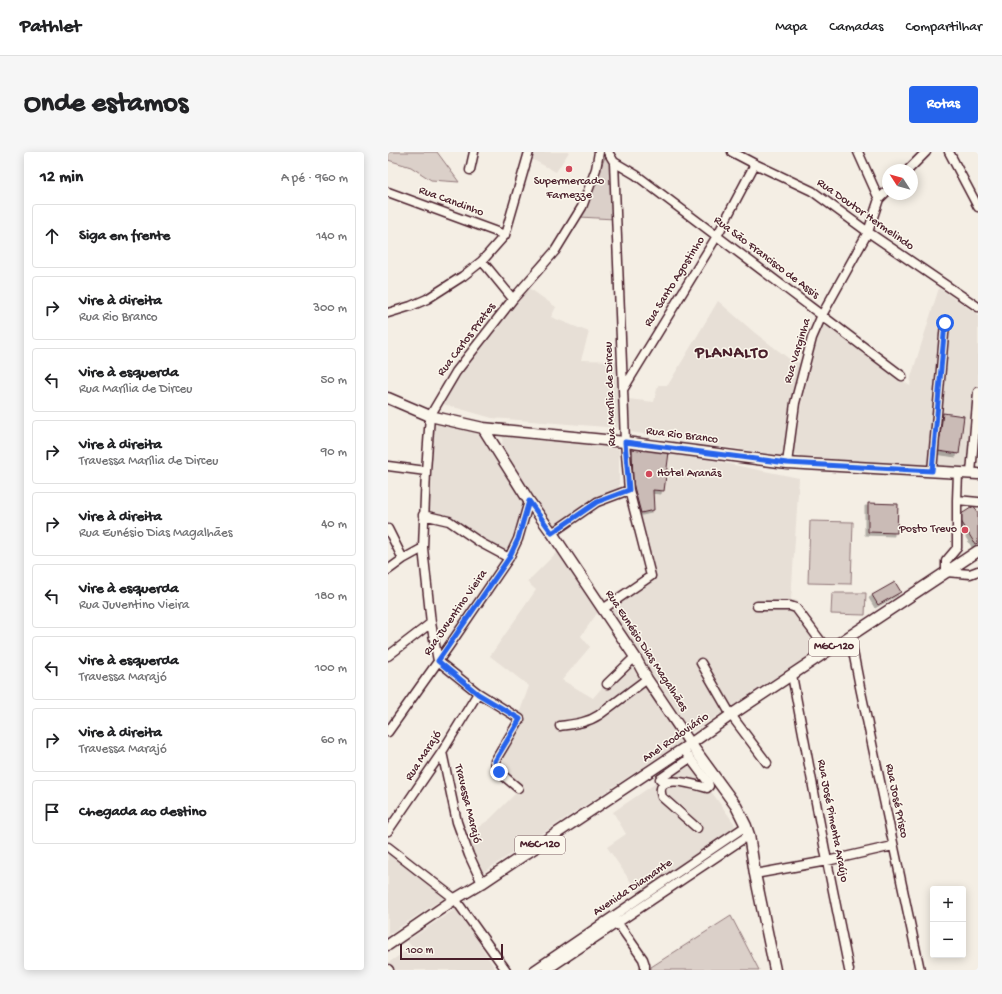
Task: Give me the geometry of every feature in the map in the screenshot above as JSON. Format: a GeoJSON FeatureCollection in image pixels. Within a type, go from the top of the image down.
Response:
{"type":"FeatureCollection","features":[{"type":"Feature","properties":{"kind":"main road","name":"Rua Rio Branco"},"geometry":{"type":"LineString","coordinates":[[388,398],[430,416],[483,428],[625,442],[787,463],[974,474]]}},
{"type":"Feature","properties":{"kind":"main road","name":"Rua Eunésio Dias Magalhães"},"geometry":{"type":"LineString","coordinates":[[483,428],[529,501],[635,657],[687,746],[736,806],[747,831],[775,970]]}},
{"type":"Feature","properties":{"kind":"main road","name":"Anel Rodoviário"},"geometry":{"type":"LineString","coordinates":[[388,945],[978,551]]}},
{"type":"Feature","properties":{"kind":"street"},"geometry":{"type":"LineString","coordinates":[[470,170],[474,152]]}},
{"type":"Feature","properties":{"kind":"street"},"geometry":{"type":"LineString","coordinates":[[388,313],[427,299],[463,276],[482,260],[505,235],[529,152]]}},
{"type":"Feature","properties":{"kind":"street","name":"Rua Carlos Prates"},"geometry":{"type":"LineString","coordinates":[[438,661],[431,623],[423,548],[430,416],[456,372],[513,299],[555,250],[582,207],[596,170],[599,152]]}},
{"type":"Feature","properties":{"kind":"street","name":"Rua Marília de Dirceu"},"geometry":{"type":"LineString","coordinates":[[603,609],[651,576],[629,490],[625,442],[614,162],[608,152]]}},
{"type":"Feature","properties":{"kind":"street","name":"Rua Doutor Hermelindo"},"geometry":{"type":"LineString","coordinates":[[732,152],[812,191],[868,232],[978,307]]}},
{"type":"Feature","properties":{"kind":"street"},"geometry":{"type":"LineString","coordinates":[[858,152],[879,199]]}},
{"type":"Feature","properties":{"kind":"street"},"geometry":{"type":"LineString","coordinates":[[914,164],[926,152]]}},
{"type":"Feature","properties":{"kind":"street"},"geometry":{"type":"LineString","coordinates":[[949,152],[978,208]]}},
{"type":"Feature","properties":{"kind":"street","name":"Rua São Francisco de Assis"},"geometry":{"type":"LineString","coordinates":[[614,162],[636,175],[902,376]]}},
{"type":"Feature","properties":{"kind":"street","name":"Rua Santo Agostinho"},"geometry":{"type":"LineString","coordinates":[[624,388],[717,236],[755,164]]}},
{"type":"Feature","properties":{"kind":"street","name":"Rua Candinho"},"geometry":{"type":"LineString","coordinates":[[388,192],[505,235]]}},
{"type":"Feature","properties":{"kind":"street","name":"Rua Varginha"},"geometry":{"type":"LineString","coordinates":[[787,463],[795,403],[812,338],[822,315],[868,232],[879,199],[882,196]]}},
{"type":"Feature","properties":{"kind":"street"},"geometry":{"type":"LineString","coordinates":[[482,260],[513,299]]}},
{"type":"Feature","properties":{"kind":"street"},"geometry":{"type":"LineString","coordinates":[[932,471],[945,323]]}},
{"type":"Feature","properties":{"kind":"street"},"geometry":{"type":"LineString","coordinates":[[974,474],[978,392]]}},
{"type":"Feature","properties":{"kind":"street"},"geometry":{"type":"LineString","coordinates":[[388,466],[426,472]]}},
{"type":"Feature","properties":{"kind":"street"},"geometry":{"type":"LineString","coordinates":[[958,473],[957,548],[946,561],[946,572],[970,574],[978,571]]}},
{"type":"Feature","properties":{"kind":"street"},"geometry":{"type":"LineString","coordinates":[[552,533],[597,502],[629,490]]}},
{"type":"Feature","properties":{"kind":"street"},"geometry":{"type":"LineString","coordinates":[[957,500],[978,502]]}},
{"type":"Feature","properties":{"kind":"street","name":"Rua Juventino Vieira"},"geometry":{"type":"LineString","coordinates":[[388,732],[509,558],[518,539],[529,501]]}},
{"type":"Feature","properties":{"kind":"street"},"geometry":{"type":"LineString","coordinates":[[424,515],[449,521],[481,543],[509,558]]}},
{"type":"Feature","properties":{"kind":"street"},"geometry":{"type":"LineString","coordinates":[[388,529],[403,559]]}},
{"type":"Feature","properties":{"kind":"street"},"geometry":{"type":"LineString","coordinates":[[388,570],[403,559],[423,548]]}},
{"type":"Feature","properties":{"kind":"street"},"geometry":{"type":"LineString","coordinates":[[756,606],[790,606],[796,608],[828,651]]}},
{"type":"Feature","properties":{"kind":"street"},"geometry":{"type":"LineString","coordinates":[[388,656],[431,623]]}},
{"type":"Feature","properties":{"kind":"street","name":"Rua José Prisco"},"geometry":{"type":"LineString","coordinates":[[850,636],[920,970]]}},
{"type":"Feature","properties":{"kind":"street"},"geometry":{"type":"LineString","coordinates":[[434,639],[438,644],[449,646]]}},
{"type":"Feature","properties":{"kind":"street"},"geometry":{"type":"LineString","coordinates":[[607,684],[635,657]]}},
{"type":"Feature","properties":{"kind":"street"},"geometry":{"type":"LineString","coordinates":[[438,661],[478,694],[520,719],[495,761],[499,772],[518,788]]}},
{"type":"Feature","properties":{"kind":"street"},"geometry":{"type":"LineString","coordinates":[[701,663],[731,715],[767,763]]}},
{"type":"Feature","properties":{"kind":"street","name":"Rua José Pimenta Araújo"},"geometry":{"type":"LineString","coordinates":[[792,675],[849,970]]}},
{"type":"Feature","properties":{"kind":"street"},"geometry":{"type":"LineString","coordinates":[[560,726],[584,722],[592,719],[647,679]]}},
{"type":"Feature","properties":{"kind":"street","name":"Rua Marajó"},"geometry":{"type":"LineString","coordinates":[[388,831],[442,752],[478,694]]}},
{"type":"Feature","properties":{"kind":"street"},"geometry":{"type":"LineString","coordinates":[[687,746],[690,758],[708,782],[709,786],[707,788],[670,781],[662,787],[660,792],[662,797],[697,828]]}},
{"type":"Feature","properties":{"kind":"street","name":"Travessa Marajó"},"geometry":{"type":"LineString","coordinates":[[442,752],[457,822],[469,855],[482,883]]}},
{"type":"Feature","properties":{"kind":"street"},"geometry":{"type":"LineString","coordinates":[[660,779],[690,758]]}},
{"type":"Feature","properties":{"kind":"street","name":"Avenida Diamante"},"geometry":{"type":"LineString","coordinates":[[534,970],[616,919],[747,831]]}},
{"type":"Feature","properties":{"kind":"street"},"geometry":{"type":"LineString","coordinates":[[755,874],[827,861],[894,846]]}},
{"type":"Feature","properties":{"kind":"street"},"geometry":{"type":"LineString","coordinates":[[388,847],[455,899],[506,970]]}},
{"type":"Feature","properties":{"kind":"street"},"geometry":{"type":"LineString","coordinates":[[616,919],[643,959],[645,970]]}},
{"type":"Feature","properties":{"kind":"street","name":"Avenida Diamante"},"geometry":{"type":"LineString","coordinates":[[547,970],[616,919]]}},
{"type":"Feature","properties":{"kind":"shaded area"},"geometry":{"type":"Polygon","coordinates":[[[388,152],[437,152],[459,182],[431,180],[411,167],[388,160],[388,152]]]}},
{"type":"Feature","properties":{"kind":"shaded area"},"geometry":{"type":"Polygon","coordinates":[[[533,152],[569,152],[556,172],[530,158],[533,152]]]}},
{"type":"Feature","properties":{"kind":"shaded area"},"geometry":{"type":"Polygon","coordinates":[[[606,155],[610,164],[614,219],[580,217],[606,155]]]}},
{"type":"Feature","properties":{"kind":"shaded area"},"geometry":{"type":"Polygon","coordinates":[[[529,288],[556,307],[551,317],[589,332],[581,360],[618,361],[618,428],[492,418],[443,404],[449,390],[529,288]]]}},
{"type":"Feature","properties":{"kind":"shaded area"},"geometry":{"type":"Polygon","coordinates":[[[939,288],[978,315],[978,469],[885,464],[792,455],[802,400],[823,322],[910,386],[911,377],[939,288]]]}},
{"type":"Feature","properties":{"kind":"shaded area"},"geometry":{"type":"Polygon","coordinates":[[[718,301],[755,333],[792,361],[801,363],[789,408],[783,456],[631,432],[628,399],[654,402],[658,385],[668,385],[718,301]]]}},
{"type":"Feature","properties":{"kind":"shaded area"},"geometry":{"type":"Polygon","coordinates":[[[434,421],[478,433],[524,502],[507,552],[472,534],[453,518],[427,511],[434,421]]]}},
{"type":"Feature","properties":{"kind":"shaded area"},"geometry":{"type":"Polygon","coordinates":[[[503,434],[619,449],[619,488],[595,499],[554,526],[507,460],[502,444],[503,434]]]}},
{"type":"Feature","properties":{"kind":"shaded area"},"geometry":{"type":"Polygon","coordinates":[[[632,447],[669,452],[799,478],[791,600],[796,600],[829,642],[691,733],[610,610],[656,577],[633,483],[632,447]]]}},
{"type":"Feature","properties":{"kind":"shaded area"},"geometry":{"type":"Polygon","coordinates":[[[810,521],[853,522],[851,584],[808,583],[810,521]]]}},
{"type":"Feature","properties":{"kind":"shaded area"},"geometry":{"type":"Polygon","coordinates":[[[557,552],[598,612],[581,636],[590,647],[562,680],[593,698],[627,659],[681,742],[482,873],[466,836],[490,819],[517,792],[499,768],[497,760],[524,719],[519,714],[529,686],[490,656],[536,590],[527,582],[557,552]]]}},
{"type":"Feature","properties":{"kind":"shaded area"},"geometry":{"type":"Polygon","coordinates":[[[832,593],[866,593],[865,615],[831,614],[832,593]]]}},
{"type":"Feature","properties":{"kind":"shaded area"},"geometry":{"type":"Polygon","coordinates":[[[689,761],[734,823],[735,830],[639,894],[607,847],[626,834],[613,812],[689,761]]]}},
{"type":"Feature","properties":{"kind":"shaded area"},"geometry":{"type":"Polygon","coordinates":[[[388,853],[445,897],[388,935],[388,853]]]}},
{"type":"Feature","properties":{"kind":"shaded area"},"geometry":{"type":"Polygon","coordinates":[[[457,908],[496,970],[388,970],[388,963],[412,947],[407,941],[457,908]]]}},
{"type":"Feature","properties":{"kind":"shaded area"},"geometry":{"type":"Polygon","coordinates":[[[731,916],[759,970],[651,970],[651,967],[731,916]]]}},
{"type":"Feature","properties":{"kind":"building"},"geometry":{"type":"Polygon","coordinates":[[[943,413],[964,416],[959,454],[938,451],[943,413]]]}},
{"type":"Feature","properties":{"kind":"building","name":"Hotel Aranãs"},"geometry":{"type":"Polygon","coordinates":[[[632,447],[669,452],[664,491],[653,490],[654,510],[641,513],[633,483],[632,447]]]}},
{"type":"Feature","properties":{"kind":"building"},"geometry":{"type":"Polygon","coordinates":[[[868,503],[898,504],[897,533],[868,532],[868,503]]]}},
{"type":"Feature","properties":{"kind":"building"},"geometry":{"type":"Polygon","coordinates":[[[974,506],[978,513],[978,543],[975,544],[958,516],[974,506]]]}},
{"type":"Feature","properties":{"kind":"building"},"geometry":{"type":"Polygon","coordinates":[[[895,582],[901,592],[878,605],[872,595],[895,582]]]}},
{"type":"Feature","properties":{"kind":"place","name":"Supermercado Farnezze"},"geometry":{"type":"Point","coordinates":[569,169]}},
{"type":"Feature","properties":{"kind":"place","name":"Hotel Aranãs"},"geometry":{"type":"Point","coordinates":[649,474]}},
{"type":"Feature","properties":{"kind":"place","name":"Posto Trevo"},"geometry":{"type":"Point","coordinates":[965,530]}},
{"type":"Feature","properties":{"kind":"district","name":"PLANALTO"},"geometry":{"type":"Point","coordinates":[732,354]}},
{"type":"Feature","properties":{"kind":"route"},"geometry":{"type":"LineString","coordinates":[[499,772],[495,761],[520,719],[478,694],[438,661],[509,558],[518,539],[529,501],[552,533],[597,502],[629,490],[625,442],[787,463],[932,471],[945,323]]}}]}
